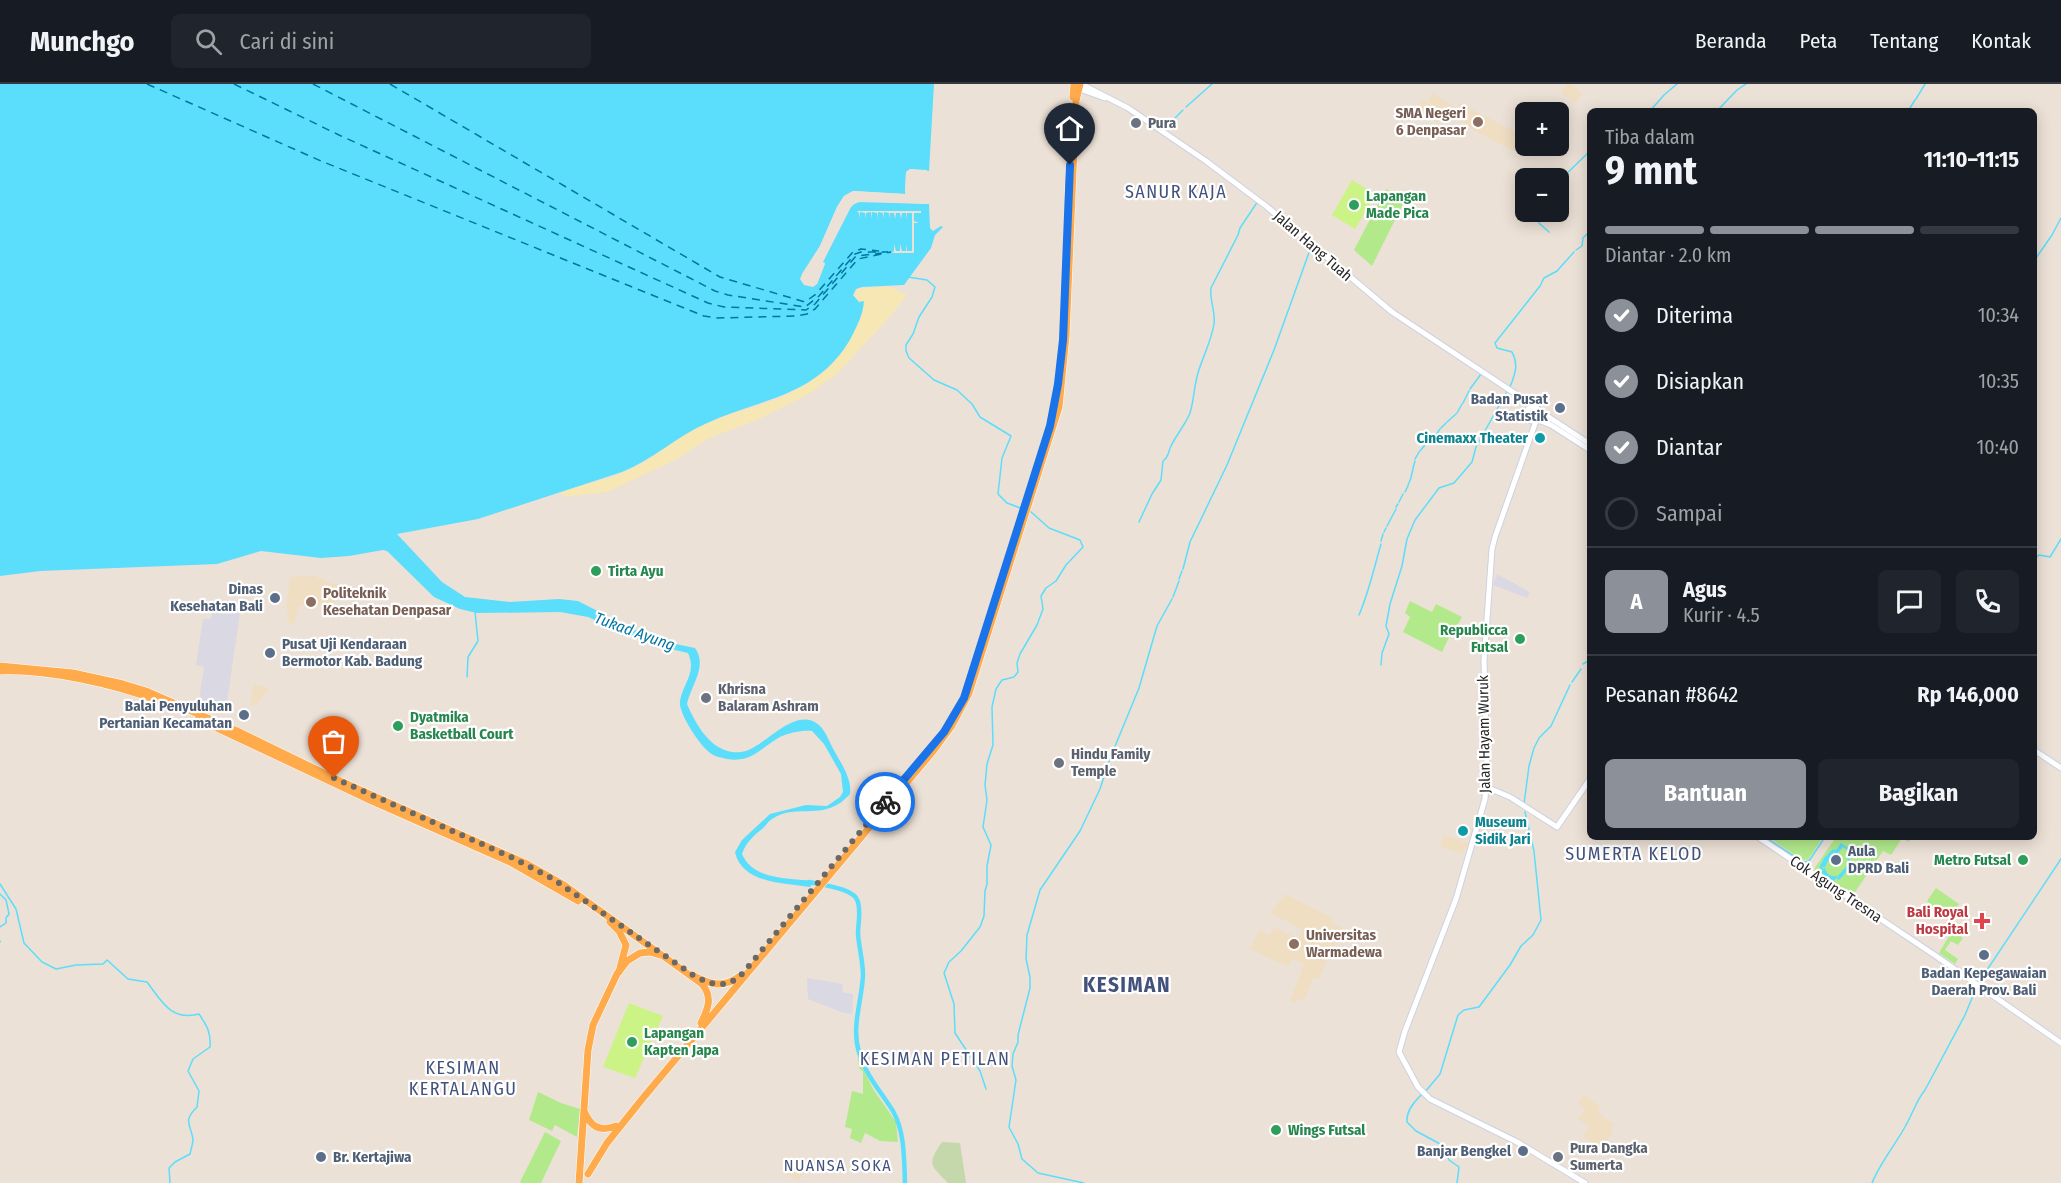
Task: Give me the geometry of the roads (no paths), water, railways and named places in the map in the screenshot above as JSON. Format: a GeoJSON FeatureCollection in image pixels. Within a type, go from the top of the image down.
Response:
{"type":"FeatureCollection","features":[{"type":"Feature","properties":{"kind":"highway"},"geometry":{"type":"LineString","coordinates":[[0,666],[73,673],[146,691],[237,731],[401,816],[520,867],[587,904],[693,975],[714,985],[727,984],[736,980],[951,727],[969,693],[1030,499],[1050,426],[1058,384],[1063,340],[1077,85]]}},
{"type":"Feature","properties":{"kind":"highway"},"geometry":{"type":"LineString","coordinates":[[0,671],[81,679],[148,699],[307,772],[527,864],[564,885],[613,924],[624,939],[626,948],[619,972],[599,1011],[591,1034],[583,1108],[579,1183]]}},
{"type":"Feature","properties":{"kind":"highway"},"geometry":{"type":"LineString","coordinates":[[588,1174],[607,1143],[814,889]]}},
{"type":"Feature","properties":{"kind":"highway"},"geometry":{"type":"LineString","coordinates":[[619,972],[632,957],[647,952],[661,955],[676,963]]}},
{"type":"Feature","properties":{"kind":"highway"},"geometry":{"type":"LineString","coordinates":[[693,975],[705,987],[709,997],[708,1009],[701,1023]]}},
{"type":"Feature","properties":{"kind":"highway"},"geometry":{"type":"LineString","coordinates":[[585,1183],[595,1156],[616,1126],[726,996]]}},
{"type":"Feature","properties":{"kind":"highway"},"geometry":{"type":"LineString","coordinates":[[583,1108],[589,1121],[597,1128],[616,1126]]}},
{"type":"Feature","properties":{"kind":"main road","name":"Jalan Hang Tuah"},"geometry":{"type":"LineString","coordinates":[[1077,85],[1141,116],[1206,161],[1266,206],[1392,312],[1534,406]]}},
{"type":"Feature","properties":{"kind":"main road"},"geometry":{"type":"LineString","coordinates":[[1518,396],[1533,434]]}},
{"type":"Feature","properties":{"kind":"main road"},"geometry":{"type":"LineString","coordinates":[[1587,442],[1534,406],[1528,409],[1527,415],[1532,421],[1551,424],[1587,448]]}},
{"type":"Feature","properties":{"kind":"main road"},"geometry":{"type":"LineString","coordinates":[[1537,420],[1541,412]]}},
{"type":"Feature","properties":{"kind":"main road","name":"Jalan Hayam Wuruk"},"geometry":{"type":"LineString","coordinates":[[1537,420],[1492,549],[1484,664],[1486,787],[1481,815],[1456,899],[1407,1028],[1401,1056],[1424,1093],[1517,1142],[1585,1183]]}},
{"type":"Feature","properties":{"kind":"main road"},"geometry":{"type":"LineString","coordinates":[[2037,752],[2061,768]]}},
{"type":"Feature","properties":{"kind":"main road"},"geometry":{"type":"LineString","coordinates":[[1486,787],[1510,797],[1557,827],[1587,783]]}},
{"type":"Feature","properties":{"kind":"main road","name":"Cok Agung Tresna"},"geometry":{"type":"LineString","coordinates":[[1762,840],[2061,1043]]}},
{"type":"Feature","properties":{"kind":"water"},"geometry":{"type":"Polygon","coordinates":[[[0,84],[934,84],[929,171],[910,169],[906,172],[905,194],[853,191],[844,196],[820,246],[802,274],[804,285],[817,284],[825,264],[822,263],[849,209],[856,202],[929,204],[930,228],[933,231],[943,227],[935,235],[931,248],[904,285],[856,289],[853,295],[859,302],[864,301],[860,319],[839,356],[823,372],[787,393],[694,429],[644,461],[622,472],[478,519],[397,534],[442,582],[465,597],[510,602],[559,599],[578,601],[643,634],[661,641],[695,648],[699,655],[699,669],[687,704],[702,731],[716,746],[735,752],[746,751],[791,723],[810,720],[819,725],[846,772],[850,794],[831,808],[791,812],[772,819],[750,840],[742,854],[747,863],[764,874],[815,881],[810,887],[777,883],[755,876],[739,863],[735,852],[742,840],[770,814],[806,805],[827,806],[840,797],[843,792],[841,774],[824,744],[812,731],[800,731],[783,736],[756,754],[743,759],[727,759],[709,752],[690,728],[680,706],[691,666],[688,653],[650,644],[588,617],[560,612],[477,613],[460,609],[434,597],[387,551],[383,550],[321,558],[261,551],[217,564],[40,571],[0,576],[0,84]]]}},
{"type":"Feature","properties":{"kind":"water"},"geometry":{"type":"Polygon","coordinates":[[[1841,843],[1854,852],[1849,860],[1852,862],[1846,871],[1839,880],[1836,878],[1834,881],[1821,873],[1823,870],[1819,868],[1824,858],[1833,849],[1836,850],[1841,843]],[[1843,847],[1838,853],[1833,851],[1825,867],[1829,874],[1838,878],[1850,862],[1846,858],[1850,852],[1843,847]]]}},
{"type":"Feature","properties":{"kind":"waterway"},"geometry":{"type":"LineString","coordinates":[[1186,107],[1212,84]]}},
{"type":"Feature","properties":{"kind":"waterway"},"geometry":{"type":"LineString","coordinates":[[1653,108],[1677,84]]}},
{"type":"Feature","properties":{"kind":"waterway"},"geometry":{"type":"LineString","coordinates":[[1720,108],[1746,84]]}},
{"type":"Feature","properties":{"kind":"waterway"},"geometry":{"type":"LineString","coordinates":[[1916,99],[1925,84]]}},
{"type":"Feature","properties":{"kind":"waterway"},"geometry":{"type":"LineString","coordinates":[[1910,108],[1915,100]]}},
{"type":"Feature","properties":{"kind":"waterway"},"geometry":{"type":"LineString","coordinates":[[1164,129],[1183,110]]}},
{"type":"Feature","properties":{"kind":"waterway"},"geometry":{"type":"LineString","coordinates":[[1569,171],[1587,154]]}},
{"type":"Feature","properties":{"kind":"waterway"},"geometry":{"type":"LineString","coordinates":[[1139,522],[1161,480],[1163,461],[1190,413],[1197,378],[1214,324],[1211,288],[1240,228],[1258,201]]}},
{"type":"Feature","properties":{"kind":"waterway"},"geometry":{"type":"LineString","coordinates":[[2037,257],[2061,218]]}},
{"type":"Feature","properties":{"kind":"waterway"},"geometry":{"type":"LineString","coordinates":[[1539,222],[1549,232]]}},
{"type":"Feature","properties":{"kind":"waterway"},"geometry":{"type":"LineString","coordinates":[[1576,250],[1582,246],[1583,238],[1587,234]]}},
{"type":"Feature","properties":{"kind":"waterway"},"geometry":{"type":"LineString","coordinates":[[1183,569],[1190,542],[1227,465],[1274,350],[1311,247]]}},
{"type":"Feature","properties":{"kind":"waterway"},"geometry":{"type":"LineString","coordinates":[[1510,387],[1516,370],[1514,357],[1512,352],[1497,348],[1495,343],[1544,278],[1557,271],[1574,252]]}},
{"type":"Feature","properties":{"kind":"waterway"},"geometry":{"type":"LineString","coordinates":[[908,277],[927,280],[935,287],[906,345],[909,358],[934,380],[957,390],[972,404],[980,417],[1011,436],[1002,458],[998,494],[1007,503],[1023,509]]}},
{"type":"Feature","properties":{"kind":"waterway"},"geometry":{"type":"LineString","coordinates":[[1470,389],[1481,374]]}},
{"type":"Feature","properties":{"kind":"waterway"},"geometry":{"type":"LineString","coordinates":[[1463,403],[1469,391]]}},
{"type":"Feature","properties":{"kind":"waterway"},"geometry":{"type":"LineString","coordinates":[[1381,665],[1382,653],[1389,634],[1386,626],[1390,604],[1402,566],[1407,539],[1415,520],[1439,488],[1454,483],[1472,462],[1476,447],[1506,393]]}},
{"type":"Feature","properties":{"kind":"waterway"},"geometry":{"type":"LineString","coordinates":[[1457,413],[1462,404]]}},
{"type":"Feature","properties":{"kind":"waterway"},"geometry":{"type":"LineString","coordinates":[[1447,422],[1456,414]]}},
{"type":"Feature","properties":{"kind":"waterway"},"geometry":{"type":"LineString","coordinates":[[1441,428],[1446,423]]}},
{"type":"Feature","properties":{"kind":"waterway"},"geometry":{"type":"LineString","coordinates":[[1436,435],[1440,429]]}},
{"type":"Feature","properties":{"kind":"waterway"},"geometry":{"type":"LineString","coordinates":[[1427,444],[1435,436]]}},
{"type":"Feature","properties":{"kind":"waterway"},"geometry":{"type":"LineString","coordinates":[[1420,451],[1425,445]]}},
{"type":"Feature","properties":{"kind":"waterway"},"geometry":{"type":"LineString","coordinates":[[1415,459],[1419,452]]}},
{"type":"Feature","properties":{"kind":"waterway"},"geometry":{"type":"LineString","coordinates":[[1413,468],[1415,461]]}},
{"type":"Feature","properties":{"kind":"waterway"},"geometry":{"type":"LineString","coordinates":[[1411,477],[1413,469]]}},
{"type":"Feature","properties":{"kind":"waterway"},"geometry":{"type":"LineString","coordinates":[[1408,485],[1411,478]]}},
{"type":"Feature","properties":{"kind":"waterway"},"geometry":{"type":"LineString","coordinates":[[1405,492],[1408,486]]}},
{"type":"Feature","properties":{"kind":"waterway"},"geometry":{"type":"LineString","coordinates":[[1399,502],[1403,494]]}},
{"type":"Feature","properties":{"kind":"waterway"},"geometry":{"type":"LineString","coordinates":[[1387,526],[1396,509]]}},
{"type":"Feature","properties":{"kind":"waterway"},"geometry":{"type":"LineString","coordinates":[[986,1089],[980,1071],[955,1033],[954,1004],[944,973],[949,962],[980,927],[984,916],[987,866],[991,845],[983,827],[987,800],[985,785],[987,764],[993,745],[992,707],[996,689],[1002,680],[1014,677],[1018,672],[1017,663],[1020,654],[1037,625],[1043,609],[1041,596],[1083,547],[1080,540],[1049,528],[1030,511]]}},
{"type":"Feature","properties":{"kind":"waterway"},"geometry":{"type":"LineString","coordinates":[[1384,532],[1386,528]]}},
{"type":"Feature","properties":{"kind":"waterway"},"geometry":{"type":"LineString","coordinates":[[1381,541],[1383,534]]}},
{"type":"Feature","properties":{"kind":"waterway"},"geometry":{"type":"LineString","coordinates":[[2037,557],[2050,557],[2061,539]]}},
{"type":"Feature","properties":{"kind":"waterway"},"geometry":{"type":"LineString","coordinates":[[1359,615],[1369,589],[1381,544]]}},
{"type":"Feature","properties":{"kind":"waterway"},"geometry":{"type":"LineString","coordinates":[[1179,579],[1182,571]]}},
{"type":"Feature","properties":{"kind":"waterway"},"geometry":{"type":"LineString","coordinates":[[1173,597],[1179,581]]}},
{"type":"Feature","properties":{"kind":"waterway"},"geometry":{"type":"LineString","coordinates":[[1084,1183],[1038,1173],[1022,1159],[1018,1144],[1009,1127],[1016,1080],[1012,1066],[1013,1054],[1018,1042],[1030,988],[1026,959],[1027,935],[1040,890],[1080,831],[1100,789],[1139,688],[1157,626],[1172,599]]}},
{"type":"Feature","properties":{"kind":"waterway"},"geometry":{"type":"LineString","coordinates":[[467,677],[468,657],[478,641],[475,612]]}},
{"type":"Feature","properties":{"kind":"waterway"},"geometry":{"type":"LineString","coordinates":[[1583,664],[1587,662]]}},
{"type":"Feature","properties":{"kind":"waterway"},"geometry":{"type":"LineString","coordinates":[[1572,682],[1581,669]]}},
{"type":"Feature","properties":{"kind":"waterway"},"geometry":{"type":"LineString","coordinates":[[1524,804],[1534,748],[1539,738],[1551,726],[1570,685]]}},
{"type":"Feature","properties":{"kind":"waterway"},"geometry":{"type":"LineString","coordinates":[[1425,1092],[1440,1074],[1458,1015],[1464,1010],[1479,1007],[1521,946],[1533,935],[1541,920],[1534,851],[1525,812]]}},
{"type":"Feature","properties":{"kind":"waterway"},"geometry":{"type":"LineString","coordinates":[[1770,840],[1803,862],[1809,861],[1823,840]]}},
{"type":"Feature","properties":{"kind":"waterway"},"geometry":{"type":"LineString","coordinates":[[1979,982],[2061,859]]}},
{"type":"Feature","properties":{"kind":"waterway","name":"Tukad Ayung"},"geometry":{"type":"LineString","coordinates":[[809,882],[844,890],[856,897],[858,902],[858,934],[863,975],[856,1023],[857,1042],[865,1068],[897,1119],[903,1146],[905,1183]]}},
{"type":"Feature","properties":{"kind":"waterway"},"geometry":{"type":"LineString","coordinates":[[0,884],[16,909],[24,943],[42,962],[56,969],[76,965],[103,964],[107,960],[128,979],[147,982],[163,1003],[174,1012],[181,1015],[199,1014],[204,1022],[209,1033],[210,1047],[193,1059],[188,1071],[199,1091],[197,1107],[189,1119],[192,1145],[190,1154],[169,1168],[170,1183]]}},
{"type":"Feature","properties":{"kind":"waterway"},"geometry":{"type":"LineString","coordinates":[[0,894],[6,900],[9,914],[6,923],[0,927]]}},
{"type":"Feature","properties":{"kind":"waterway"},"geometry":{"type":"LineString","coordinates":[[1872,1183],[1965,1015],[1977,986]]}},
{"type":"Feature","properties":{"kind":"waterway"},"geometry":{"type":"LineString","coordinates":[[1421,1095],[1409,1110],[1407,1122],[1416,1131],[1442,1145],[1449,1160],[1459,1167],[1457,1183]]}},
{"type":"Feature","properties":{"kind":"place","name":"SMA Negeri 6 Denpasar"},"geometry":{"type":"Point","coordinates":[1478,122]}},
{"type":"Feature","properties":{"kind":"place","name":"Pura"},"geometry":{"type":"Point","coordinates":[1136,123]}},
{"type":"Feature","properties":{"kind":"place","name":"Lapangan Made Pica"},"geometry":{"type":"Point","coordinates":[1354,205]}},
{"type":"Feature","properties":{"kind":"place","name":"Badan Pusat Statistik"},"geometry":{"type":"Point","coordinates":[1560,408]}},
{"type":"Feature","properties":{"kind":"place","name":"Cinemaxx Theater"},"geometry":{"type":"Point","coordinates":[1540,438]}},
{"type":"Feature","properties":{"kind":"place","name":"Tirta Ayu"},"geometry":{"type":"Point","coordinates":[596,571]}},
{"type":"Feature","properties":{"kind":"place","name":"Dinas Kesehatan Bali"},"geometry":{"type":"Point","coordinates":[275,598]}},
{"type":"Feature","properties":{"kind":"place","name":"Politeknik Kesehatan Denpasar"},"geometry":{"type":"Point","coordinates":[311,602]}},
{"type":"Feature","properties":{"kind":"place","name":"Republicca Futsal"},"geometry":{"type":"Point","coordinates":[1520,639]}},
{"type":"Feature","properties":{"kind":"place","name":"Pusat Uji Kendaraan Bermotor Kab. Badung"},"geometry":{"type":"Point","coordinates":[270,653]}},
{"type":"Feature","properties":{"kind":"place","name":"Khrisna Balaram Ashram"},"geometry":{"type":"Point","coordinates":[706,698]}},
{"type":"Feature","properties":{"kind":"place","name":"Balai Penyuluhan Pertanian Kecamatan"},"geometry":{"type":"Point","coordinates":[244,715]}},
{"type":"Feature","properties":{"kind":"place","name":"Dyatmika Basketball Court"},"geometry":{"type":"Point","coordinates":[398,726]}},
{"type":"Feature","properties":{"kind":"place","name":"Hindu Family Temple"},"geometry":{"type":"Point","coordinates":[1059,763]}},
{"type":"Feature","properties":{"kind":"place","name":"Museum Sidik Jari"},"geometry":{"type":"Point","coordinates":[1463,831]}},
{"type":"Feature","properties":{"kind":"place","name":"Aula DPRD Bali"},"geometry":{"type":"Point","coordinates":[1836,860]}},
{"type":"Feature","properties":{"kind":"place","name":"Metro Futsal"},"geometry":{"type":"Point","coordinates":[2023,860]}},
{"type":"Feature","properties":{"kind":"place","name":"Bali Royal Hospital"},"geometry":{"type":"Point","coordinates":[1982,921]}},
{"type":"Feature","properties":{"kind":"place","name":"Universitas Warmadewa"},"geometry":{"type":"Point","coordinates":[1294,944]}},
{"type":"Feature","properties":{"kind":"place","name":"Badan Kepegawaian Daerah Prov. Bali"},"geometry":{"type":"Point","coordinates":[1984,955]}},
{"type":"Feature","properties":{"kind":"place","name":"Lapangan Kapten Japa"},"geometry":{"type":"Point","coordinates":[632,1042]}},
{"type":"Feature","properties":{"kind":"place","name":"Wings Futsal"},"geometry":{"type":"Point","coordinates":[1276,1130]}},
{"type":"Feature","properties":{"kind":"place","name":"Banjar Bengkel"},"geometry":{"type":"Point","coordinates":[1523,1151]}},
{"type":"Feature","properties":{"kind":"place","name":"Br. Kertajiwa"},"geometry":{"type":"Point","coordinates":[321,1157]}},
{"type":"Feature","properties":{"kind":"place","name":"Pura Dangka Sumerta"},"geometry":{"type":"Point","coordinates":[1558,1157]}},
{"type":"Feature","properties":{"kind":"district","name":"SANUR KAJA"},"geometry":{"type":"Point","coordinates":[1176,192]}},
{"type":"Feature","properties":{"kind":"district","name":"SUMERTA KELOD"},"geometry":{"type":"Point","coordinates":[1634,854]}},
{"type":"Feature","properties":{"kind":"district","name":"KESIMAN"},"geometry":{"type":"Point","coordinates":[1127,985]}},
{"type":"Feature","properties":{"kind":"district","name":"KESIMAN PETILAN"},"geometry":{"type":"Point","coordinates":[935,1059]}},
{"type":"Feature","properties":{"kind":"district","name":"KESIMAN KERTALANGU"},"geometry":{"type":"Point","coordinates":[463,1078]}},
{"type":"Feature","properties":{"kind":"district","name":"NUANSA SOKA"},"geometry":{"type":"Point","coordinates":[838,1165]}}]}
